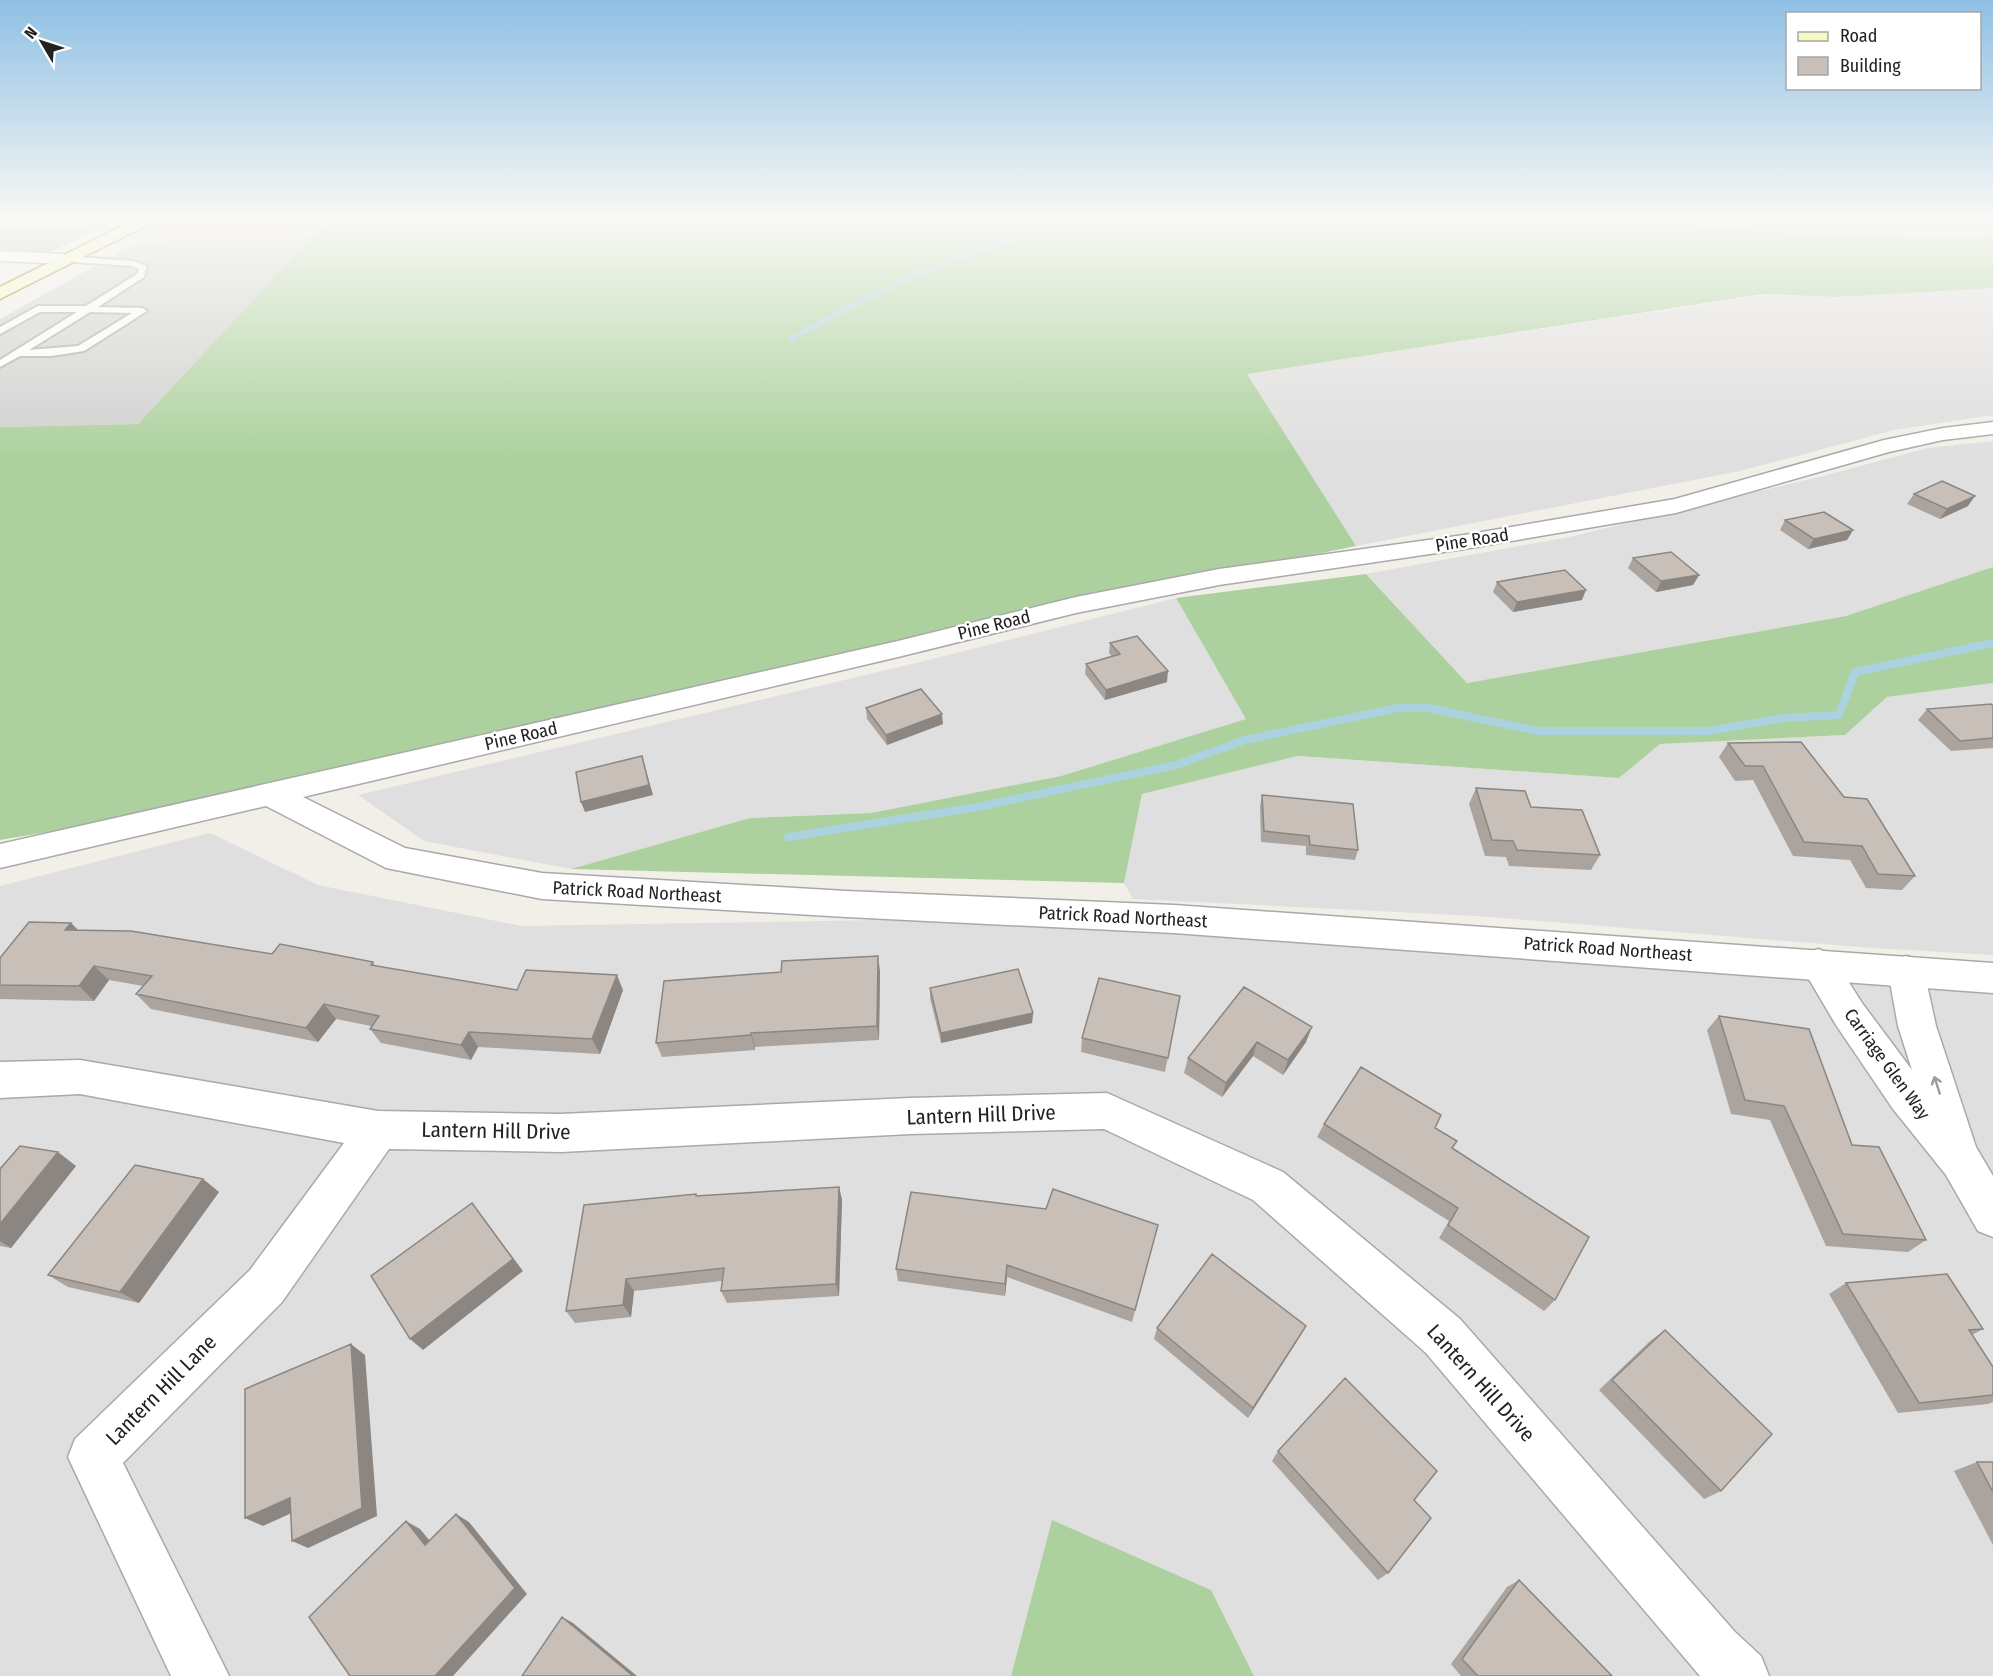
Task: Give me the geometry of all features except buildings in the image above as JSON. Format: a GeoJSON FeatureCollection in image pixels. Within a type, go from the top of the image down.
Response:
{"type":"FeatureCollection","features":[{"type":"Feature","properties":{"kind":"street","name":"Pine Road"},"geometry":{"type":"LineString","coordinates":[[0,856],[898,649],[1076,605],[1219,577],[1464,542],[1677,506],[1884,447],[1943,434],[1993,428]]}},
{"type":"Feature","properties":{"kind":"street","name":"Patrick Road Northeast"},"geometry":{"type":"LineString","coordinates":[[270,794],[398,859],[542,886],[846,904],[1174,919],[1993,978]]}},
{"type":"Feature","properties":{"kind":"street","name":"Carriage Glen Way"},"geometry":{"type":"LineString","coordinates":[[1818,964],[1907,1096],[1961,1161],[1993,1216]]}},
{"type":"Feature","properties":{"kind":"street","name":"Carriage Glen Way"},"geometry":{"type":"LineString","coordinates":[[1906,971],[1917,1026],[1961,1161]]}},
{"type":"Feature","properties":{"kind":"street","name":"Lantern Hill Drive"},"geometry":{"type":"LineString","coordinates":[[0,1080],[80,1077],[378,1130],[561,1133],[910,1116],[1107,1111],[1268,1186],[1443,1336],[1715,1652],[1741,1676]]}},
{"type":"Feature","properties":{"kind":"street","name":"Lantern Hill Lane"},"geometry":{"type":"LineString","coordinates":[[201,1676],[93,1457],[266,1286],[378,1130]]}},
{"type":"Feature","properties":{"kind":"lane"},"geometry":{"type":"LineString","coordinates":[[0,364],[105,298]]}},
{"type":"Feature","properties":{"kind":"lane"},"geometry":{"type":"LineString","coordinates":[[0,331],[38,309],[142,312],[81,349],[51,353],[18,353]]}},
{"type":"Feature","properties":{"kind":"shaded area"},"geometry":{"type":"Polygon","coordinates":[[[37,298],[254,298],[138,424],[0,427],[0,319],[37,298]]]}},
{"type":"Feature","properties":{"kind":"shaded area"},"geometry":{"type":"Polygon","coordinates":[[[1742,298],[1993,298],[1993,415],[1894,430],[1740,471],[1356,546],[1246,374],[1742,298]]]}},
{"type":"Feature","properties":{"kind":"shaded area"},"geometry":{"type":"Polygon","coordinates":[[[1993,441],[1993,567],[1846,616],[1467,683],[1366,574],[1569,537],[1827,475],[1927,448],[1993,441]]]}},
{"type":"Feature","properties":{"kind":"shaded area"},"geometry":{"type":"Polygon","coordinates":[[[1176,598],[1247,719],[1061,776],[871,813],[750,818],[571,869],[424,841],[358,795],[916,663],[1176,598]]]}},
{"type":"Feature","properties":{"kind":"shaded area"},"geometry":{"type":"Polygon","coordinates":[[[1993,683],[1993,955],[1873,948],[1477,916],[1133,899],[1124,883],[1142,794],[1298,756],[1619,778],[1659,744],[1845,735],[1887,697],[1993,683]]]}},
{"type":"Feature","properties":{"kind":"shaded area"},"geometry":{"type":"Polygon","coordinates":[[[210,833],[318,885],[521,926],[879,920],[1570,943],[1993,975],[1993,1676],[1254,1676],[1211,1590],[1052,1521],[1011,1676],[0,1676],[0,886],[210,833]]]}},
{"type":"Feature","properties":{"kind":"green space"},"geometry":{"type":"Polygon","coordinates":[[[254,298],[1736,298],[1247,374],[1356,546],[1099,598],[219,803],[0,840],[0,427],[138,424],[254,298]]]}},
{"type":"Feature","properties":{"kind":"green space"},"geometry":{"type":"Polygon","coordinates":[[[1993,567],[1993,683],[1887,697],[1845,735],[1660,744],[1619,778],[1298,756],[1142,794],[1124,883],[571,869],[750,818],[871,813],[1061,776],[1246,719],[1176,598],[1366,574],[1467,683],[1846,616],[1993,567]]]}},
{"type":"Feature","properties":{"kind":"green space"},"geometry":{"type":"Polygon","coordinates":[[[1052,1520],[1211,1590],[1254,1676],[1011,1676],[1052,1520]]]}},
{"type":"Feature","properties":{"kind":"waterway"},"geometry":{"type":"LineString","coordinates":[[791,339],[868,298]]}},
{"type":"Feature","properties":{"kind":"waterway"},"geometry":{"type":"LineString","coordinates":[[788,837],[977,807],[1176,765],[1245,740],[1397,708],[1428,708],[1538,731],[1709,731],[1783,718],[1839,715],[1855,672],[1993,643]]}}]}
